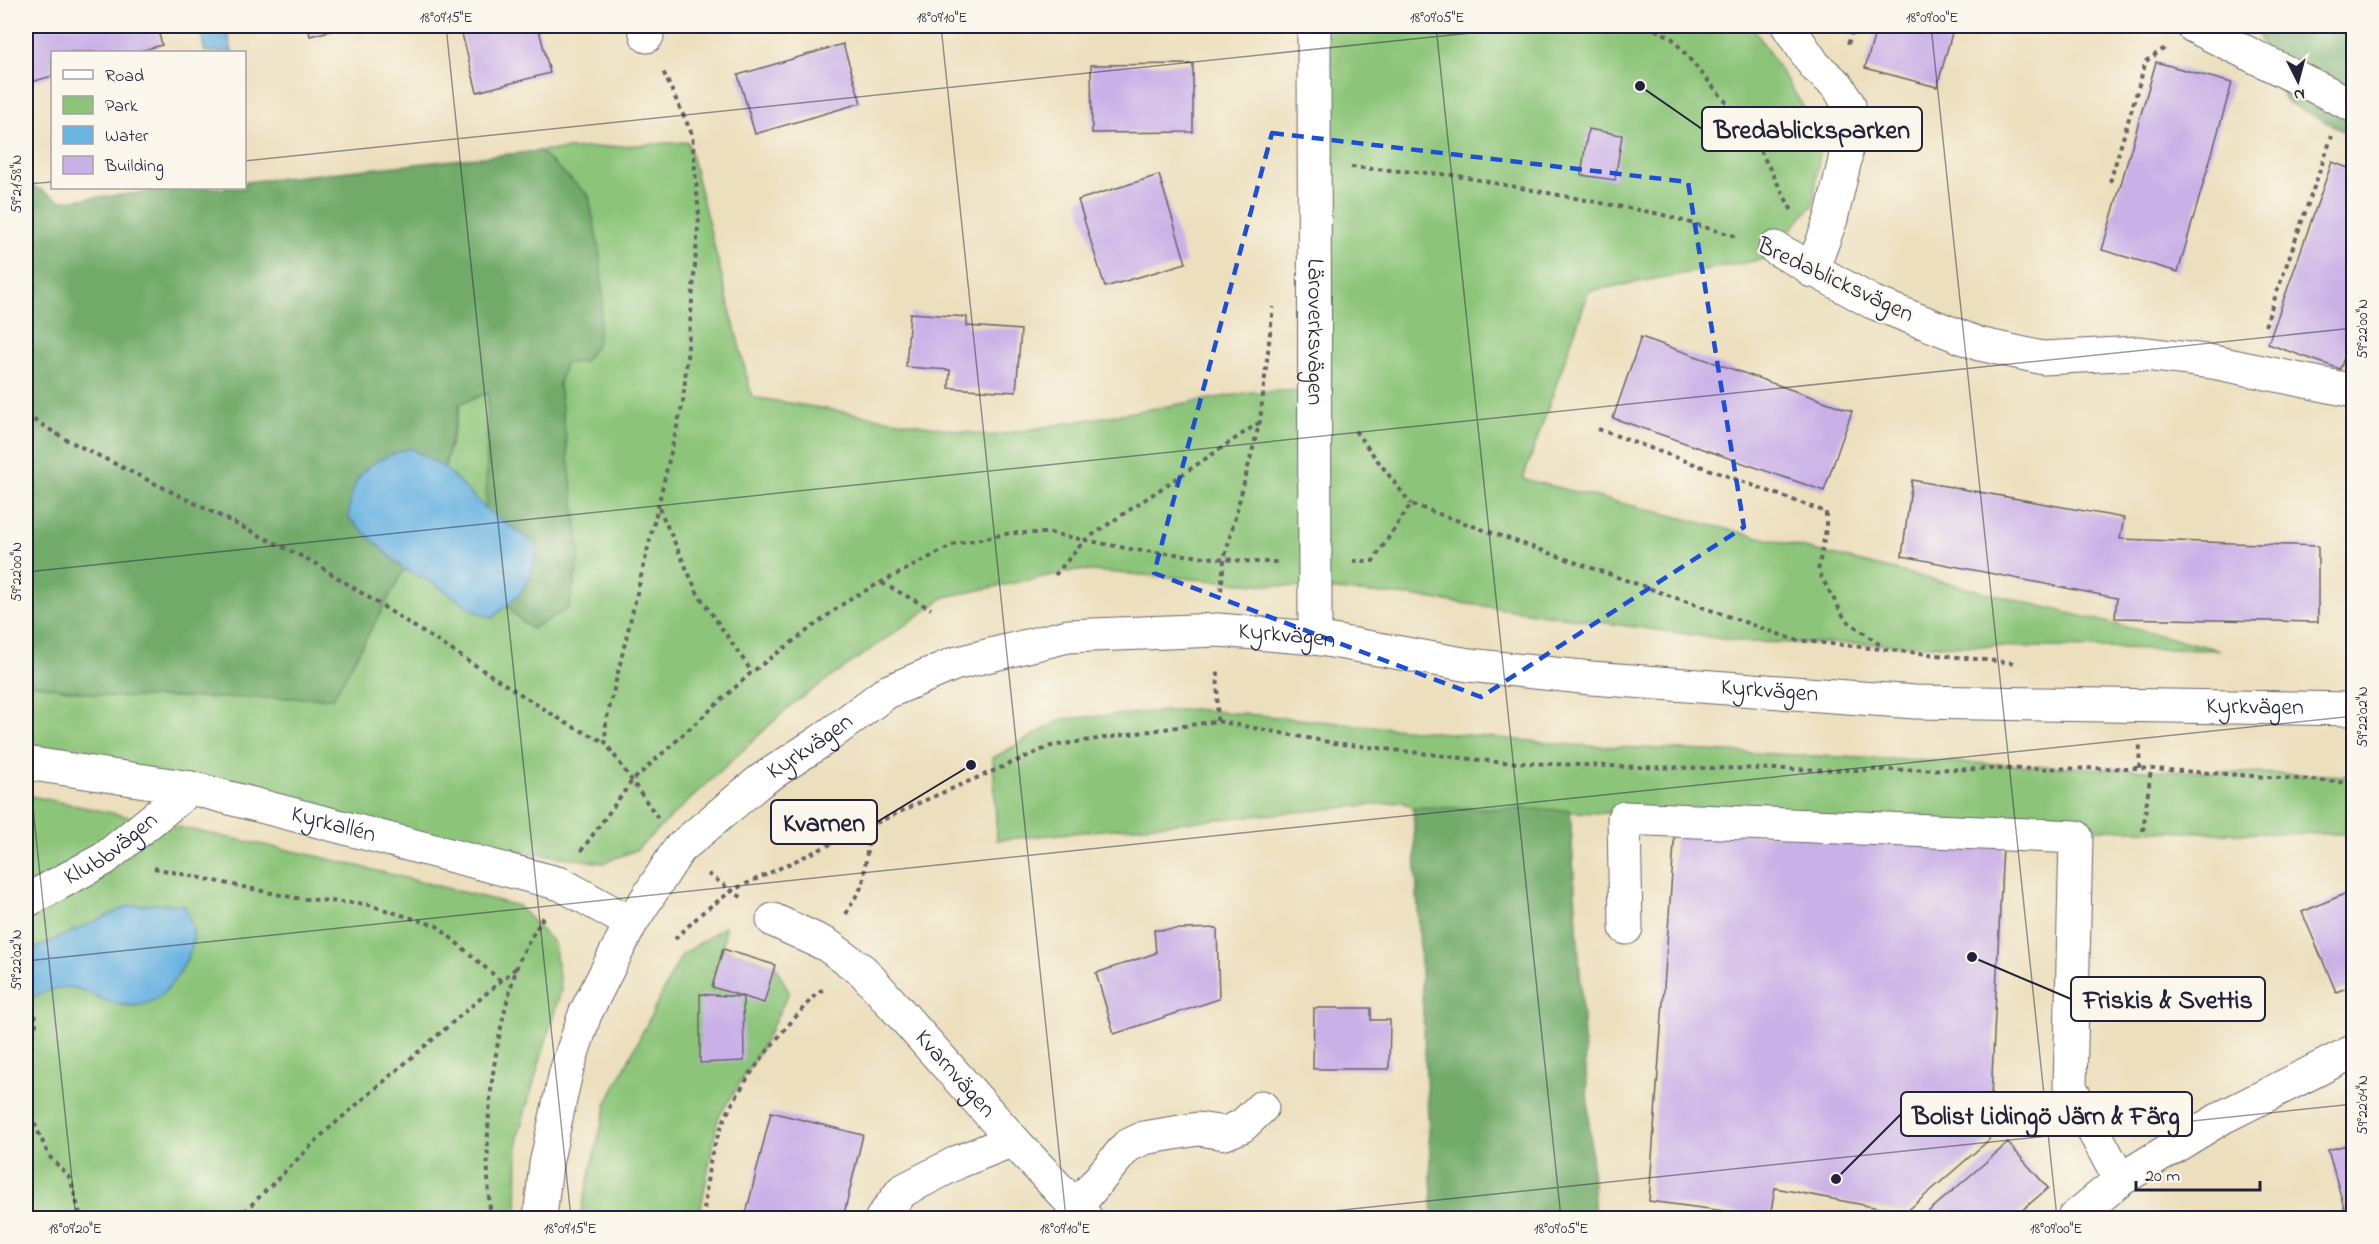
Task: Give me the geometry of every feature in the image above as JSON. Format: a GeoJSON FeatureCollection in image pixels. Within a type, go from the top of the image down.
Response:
{"type":"FeatureCollection","features":[{"type":"Feature","properties":{"kind":"street","name":"Läroverksvägen"},"geometry":{"type":"LineString","coordinates":[[1314,26],[1315,638]]}},
{"type":"Feature","properties":{"kind":"street"},"geometry":{"type":"LineString","coordinates":[[1788,26],[1815,66],[1838,86],[1849,105],[1845,160],[1831,219],[1796,261]]}},
{"type":"Feature","properties":{"kind":"street"},"geometry":{"type":"LineString","coordinates":[[2183,33],[2348,104]]}},
{"type":"Feature","properties":{"kind":"street","name":"Bredablicksvägen"},"geometry":{"type":"LineString","coordinates":[[1796,261],[1872,302],[1980,344],[2001,349],[2043,358],[2138,353],[2203,360],[2354,391]]}},
{"type":"Feature","properties":{"kind":"street","name":"Kyrkvägen"},"geometry":{"type":"LineString","coordinates":[[540,1218],[546,1164],[566,1072],[585,1014],[631,923],[679,849],[760,780],[821,741],[887,692],[954,664],[1068,636],[1218,630],[1315,638],[1469,665],[1724,689],[1915,702],[2354,709]]}},
{"type":"Feature","properties":{"kind":"street","name":"Kyrkallén"},"geometry":{"type":"LineString","coordinates":[[26,763],[191,788],[561,884],[631,923]]}},
{"type":"Feature","properties":{"kind":"street","name":"Klubbvägen"},"geometry":{"type":"LineString","coordinates":[[26,901],[110,854],[191,788]]}},
{"type":"Feature","properties":{"kind":"street"},"geometry":{"type":"LineString","coordinates":[[1626,928],[1624,818],[2076,837],[2070,1087],[2120,1180]]}},
{"type":"Feature","properties":{"kind":"street","name":"Kvarnvägen"},"geometry":{"type":"LineString","coordinates":[[773,920],[827,945],[863,971],[1081,1213],[1127,1146],[1144,1138],[1198,1129],[1225,1133],[1242,1126],[1262,1107]]}},
{"type":"Feature","properties":{"kind":"street"},"geometry":{"type":"LineString","coordinates":[[2074,1218],[2120,1180],[2223,1117],[2354,1051]]}},
{"type":"Feature","properties":{"kind":"street"},"geometry":{"type":"LineString","coordinates":[[882,1218],[902,1191],[958,1162],[1013,1140]]}},
{"type":"Feature","properties":{"kind":"path"},"geometry":{"type":"LineString","coordinates":[[1647,26],[1671,37],[1749,129],[1798,222],[1796,261]]}},
{"type":"Feature","properties":{"kind":"path"},"geometry":{"type":"LineString","coordinates":[[1848,44],[1854,26]]}},
{"type":"Feature","properties":{"kind":"path"},"geometry":{"type":"LineString","coordinates":[[605,742],[606,722],[683,402],[699,216],[692,134],[646,31]]}},
{"type":"Feature","properties":{"kind":"path"},"geometry":{"type":"LineString","coordinates":[[2110,182],[2145,61],[2183,33]]}},
{"type":"Feature","properties":{"kind":"path"},"geometry":{"type":"LineString","coordinates":[[2265,326],[2348,104]]}},
{"type":"Feature","properties":{"kind":"path","name":"Bredablicksvägen"},"geometry":{"type":"LineString","coordinates":[[1314,165],[1452,175],[1660,214],[1796,261]]}},
{"type":"Feature","properties":{"kind":"path"},"geometry":{"type":"LineString","coordinates":[[1224,560],[1260,421],[1274,306]]}},
{"type":"Feature","properties":{"kind":"path"},"geometry":{"type":"LineString","coordinates":[[26,415],[65,439],[313,562],[568,725],[605,742],[632,781],[752,672],[851,598],[955,544],[1011,533],[1050,533],[1135,550],[1224,560],[1373,561],[1411,504],[1795,640],[2025,664]]}},
{"type":"Feature","properties":{"kind":"path"},"geometry":{"type":"LineString","coordinates":[[1055,575],[1085,540],[1260,421]]}},
{"type":"Feature","properties":{"kind":"path"},"geometry":{"type":"LineString","coordinates":[[1598,429],[1826,512],[1826,529],[1818,571],[1845,619],[1884,648]]}},
{"type":"Feature","properties":{"kind":"path"},"geometry":{"type":"LineString","coordinates":[[659,507],[698,594],[752,672]]}},
{"type":"Feature","properties":{"kind":"path"},"geometry":{"type":"LineString","coordinates":[[882,583],[931,609]]}},
{"type":"Feature","properties":{"kind":"path"},"geometry":{"type":"LineString","coordinates":[[2139,768],[2142,705]]}},
{"type":"Feature","properties":{"kind":"path"},"geometry":{"type":"LineString","coordinates":[[675,939],[703,912],[733,890],[1051,746],[1217,721],[1334,742],[1497,762],[1637,767],[1850,770],[2139,768],[2354,783]]}},
{"type":"Feature","properties":{"kind":"path"},"geometry":{"type":"LineString","coordinates":[[2143,831],[2151,769]]}},
{"type":"Feature","properties":{"kind":"path"},"geometry":{"type":"LineString","coordinates":[[827,945],[863,884],[870,827]]}},
{"type":"Feature","properties":{"kind":"path"},"geometry":{"type":"LineString","coordinates":[[110,854],[158,869],[295,898],[366,904],[437,926],[501,981]]}},
{"type":"Feature","properties":{"kind":"path"},"geometry":{"type":"LineString","coordinates":[[238,1218],[326,1131],[516,968],[502,1024],[488,1114],[486,1171],[490,1218]]}},
{"type":"Feature","properties":{"kind":"path"},"geometry":{"type":"LineString","coordinates":[[703,1218],[713,1150],[735,1097],[782,1032],[818,992],[863,971]]}},
{"type":"Feature","properties":{"kind":"path"},"geometry":{"type":"LineString","coordinates":[[26,998],[38,1020],[26,1060]]}},
{"type":"Feature","properties":{"kind":"path"},"geometry":{"type":"LineString","coordinates":[[26,1089],[27,1107],[49,1156],[70,1178],[81,1218]]}},
{"type":"Feature","properties":{"kind":"highlighted area"},"geometry":{"type":"Polygon","coordinates":[[[1272,133],[1688,182],[1744,527],[1481,697],[1154,573],[1272,133]]]}},
{"type":"Feature","properties":{"kind":"green space"},"geometry":{"type":"Polygon","coordinates":[[[1328,26],[1752,26],[1822,136],[1813,205],[1764,259],[1589,291],[1523,479],[2220,650],[1745,642],[1410,596],[1078,570],[945,597],[790,706],[636,850],[603,863],[427,837],[26,753],[26,683],[113,697],[333,698],[430,523],[461,403],[489,393],[580,554],[559,384],[565,363],[589,196],[539,151],[688,142],[752,397],[991,436],[1251,392],[1314,390],[1328,26]]]}},
{"type":"Feature","properties":{"kind":"green space"},"geometry":{"type":"Polygon","coordinates":[[[2255,26],[2353,26],[2353,136],[2285,101],[2255,26]]]}},
{"type":"Feature","properties":{"kind":"green space"},"geometry":{"type":"Polygon","coordinates":[[[539,151],[589,196],[600,255],[603,299],[597,344],[584,362],[565,363],[559,384],[580,554],[569,608],[531,629],[513,613],[485,564],[488,393],[460,403],[430,523],[333,698],[113,697],[26,683],[26,182],[61,201],[178,189],[246,189],[246,182],[539,151]]]}},
{"type":"Feature","properties":{"kind":"green space"},"geometry":{"type":"Polygon","coordinates":[[[1193,709],[1572,745],[2109,769],[2353,776],[2353,834],[2226,833],[1413,807],[1402,802],[997,840],[993,758],[1063,719],[1193,709]]]}},
{"type":"Feature","properties":{"kind":"green space"},"geometry":{"type":"Polygon","coordinates":[[[26,795],[321,857],[518,906],[554,943],[561,990],[518,1136],[517,1218],[26,1218],[26,795]]]}},
{"type":"Feature","properties":{"kind":"green space"},"geometry":{"type":"Polygon","coordinates":[[[1413,807],[1570,810],[1595,1218],[1433,1218],[1413,807]]]}},
{"type":"Feature","properties":{"kind":"green space"},"geometry":{"type":"Polygon","coordinates":[[[725,926],[723,949],[775,965],[789,992],[762,1047],[718,1118],[699,1218],[582,1218],[582,1206],[607,1103],[681,956],[725,926]]]}},
{"type":"Feature","properties":{"kind":"water"},"geometry":{"type":"Polygon","coordinates":[[[199,26],[226,26],[232,51],[205,51],[199,26]]]}},
{"type":"Feature","properties":{"kind":"water"},"geometry":{"type":"Polygon","coordinates":[[[410,448],[444,467],[486,509],[537,545],[529,579],[518,595],[492,618],[475,611],[430,581],[404,569],[349,518],[353,489],[364,471],[383,458],[410,448]]]}},
{"type":"Feature","properties":{"kind":"water"},"geometry":{"type":"Polygon","coordinates":[[[184,905],[193,931],[190,953],[181,970],[165,991],[156,998],[137,1006],[126,1006],[81,990],[64,987],[26,1000],[26,957],[36,948],[129,906],[184,905]]]}},
{"type":"Feature","properties":{"kind":"building"},"geometry":{"type":"Polygon","coordinates":[[[26,26],[157,26],[162,45],[140,51],[51,51],[51,76],[28,83],[26,26]]]}},
{"type":"Feature","properties":{"kind":"building"},"geometry":{"type":"Polygon","coordinates":[[[308,26],[333,26],[334,30],[310,36],[308,26]]]}},
{"type":"Feature","properties":{"kind":"building"},"geometry":{"type":"Polygon","coordinates":[[[460,26],[538,26],[550,73],[477,92],[460,26]]]}},
{"type":"Feature","properties":{"kind":"building"},"geometry":{"type":"Polygon","coordinates":[[[1877,26],[1954,26],[1937,87],[1865,68],[1877,26]]]}},
{"type":"Feature","properties":{"kind":"building"},"geometry":{"type":"Polygon","coordinates":[[[843,44],[861,103],[755,134],[738,75],[843,44]]]}},
{"type":"Feature","properties":{"kind":"building"},"geometry":{"type":"Polygon","coordinates":[[[2156,62],[2232,83],[2178,272],[2102,250],[2156,62]]]}},
{"type":"Feature","properties":{"kind":"building"},"geometry":{"type":"Polygon","coordinates":[[[1193,64],[1193,132],[1092,133],[1091,65],[1193,64]]]}},
{"type":"Feature","properties":{"kind":"building"},"geometry":{"type":"Polygon","coordinates":[[[1588,129],[1622,135],[1615,180],[1581,175],[1588,129]]]}},
{"type":"Feature","properties":{"kind":"building"},"geometry":{"type":"Polygon","coordinates":[[[2332,162],[2354,170],[2354,330],[2340,369],[2268,344],[2332,162]]]}},
{"type":"Feature","properties":{"kind":"building"},"geometry":{"type":"Polygon","coordinates":[[[1159,175],[1186,263],[1105,287],[1078,200],[1159,175]]]}},
{"type":"Feature","properties":{"kind":"building"},"geometry":{"type":"Polygon","coordinates":[[[910,313],[967,317],[967,326],[1021,330],[1016,392],[949,388],[950,370],[906,367],[910,313]]]}},
{"type":"Feature","properties":{"kind":"building"},"geometry":{"type":"Polygon","coordinates":[[[1641,337],[1852,411],[1824,491],[1613,418],[1641,337]]]}},
{"type":"Feature","properties":{"kind":"building"},"geometry":{"type":"Polygon","coordinates":[[[1912,480],[2124,518],[2120,539],[2318,546],[2318,622],[2115,618],[2117,598],[1902,556],[1912,480]]]}},
{"type":"Feature","properties":{"kind":"building"},"geometry":{"type":"Polygon","coordinates":[[[1675,830],[2003,845],[1989,1140],[1905,1213],[1775,1188],[1770,1217],[1649,1201],[1675,830]]]}},
{"type":"Feature","properties":{"kind":"building"},"geometry":{"type":"Polygon","coordinates":[[[2354,890],[2354,985],[2336,992],[2302,912],[2354,890]]]}},
{"type":"Feature","properties":{"kind":"building"},"geometry":{"type":"Polygon","coordinates":[[[1217,928],[1219,999],[1114,1034],[1096,973],[1156,953],[1154,930],[1217,928]]]}},
{"type":"Feature","properties":{"kind":"building"},"geometry":{"type":"Polygon","coordinates":[[[723,949],[775,965],[764,1003],[712,987],[723,949]]]}},
{"type":"Feature","properties":{"kind":"building"},"geometry":{"type":"Polygon","coordinates":[[[700,994],[743,997],[744,1061],[700,1063],[700,994]]]}},
{"type":"Feature","properties":{"kind":"building"},"geometry":{"type":"Polygon","coordinates":[[[1314,1008],[1371,1008],[1371,1020],[1390,1020],[1389,1069],[1313,1069],[1314,1008]]]}},
{"type":"Feature","properties":{"kind":"building"},"geometry":{"type":"Polygon","coordinates":[[[771,1112],[863,1135],[843,1218],[745,1218],[771,1112]]]}},
{"type":"Feature","properties":{"kind":"building"},"geometry":{"type":"Polygon","coordinates":[[[2008,1143],[2048,1188],[2013,1218],[1921,1218],[2008,1143]]]}},
{"type":"Feature","properties":{"kind":"building"},"geometry":{"type":"Polygon","coordinates":[[[2354,1143],[2354,1218],[2347,1218],[2328,1150],[2354,1143]]]}},
{"type":"Feature","properties":{"kind":"place","name":"Bredablicksparken"},"geometry":{"type":"Point","coordinates":[1640,86]}},
{"type":"Feature","properties":{"kind":"place","name":"Kvarnen"},"geometry":{"type":"Point","coordinates":[971,765]}},
{"type":"Feature","properties":{"kind":"place","name":"Friskis & Svettis"},"geometry":{"type":"Point","coordinates":[1972,957]}},
{"type":"Feature","properties":{"kind":"place","name":"Bolist Lidingö Järn & Färg"},"geometry":{"type":"Point","coordinates":[1836,1179]}}]}
